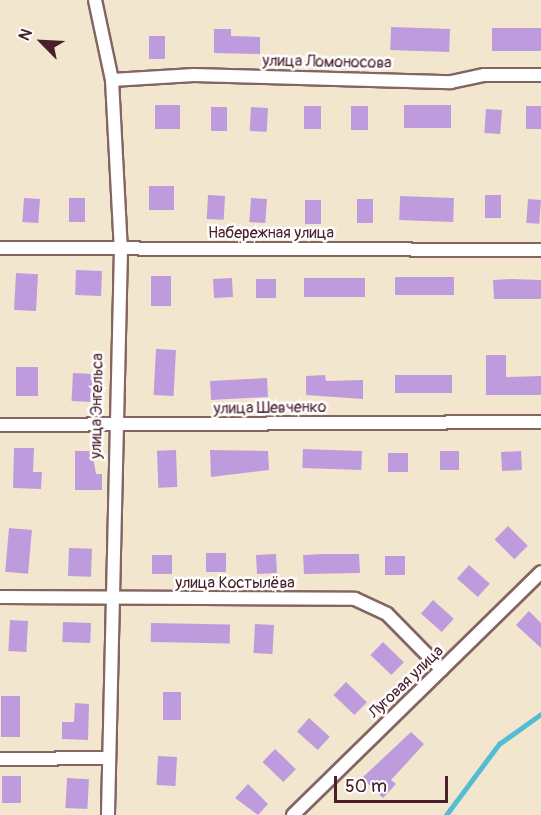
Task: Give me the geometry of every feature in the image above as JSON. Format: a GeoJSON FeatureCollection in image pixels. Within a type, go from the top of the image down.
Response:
{"type":"FeatureCollection","features":[{"type":"Feature","properties":{"kind":"street","name":"улица Энгельса"},"geometry":{"type":"LineString","coordinates":[[95,0],[112,80],[121,249],[114,426],[108,815]]}},
{"type":"Feature","properties":{"kind":"street","name":"улица Ломоносова"},"geometry":{"type":"LineString","coordinates":[[112,80],[194,75],[451,82],[484,75],[541,75]]}},
{"type":"Feature","properties":{"kind":"street","name":"Набережная улица"},"geometry":{"type":"LineString","coordinates":[[0,248],[541,250]]}},
{"type":"Feature","properties":{"kind":"street","name":"улица Шевченко"},"geometry":{"type":"LineString","coordinates":[[0,424],[114,426],[541,422]]}},
{"type":"Feature","properties":{"kind":"street","name":"Луговая улица"},"geometry":{"type":"LineString","coordinates":[[293,815],[541,572]]}},
{"type":"Feature","properties":{"kind":"street","name":"улица Костылёва"},"geometry":{"type":"LineString","coordinates":[[0,597],[111,600],[355,599],[387,614],[442,670]]}},
{"type":"Feature","properties":{"kind":"street"},"geometry":{"type":"LineString","coordinates":[[0,759],[109,758]]}},
{"type":"Feature","properties":{"kind":"building"},"geometry":{"type":"Polygon","coordinates":[[[391,27],[450,29],[449,52],[390,50],[391,27]]]}},
{"type":"Feature","properties":{"kind":"building"},"geometry":{"type":"Polygon","coordinates":[[[492,28],[541,28],[541,51],[492,51],[492,28]]]}},
{"type":"Feature","properties":{"kind":"building"},"geometry":{"type":"Polygon","coordinates":[[[214,29],[231,29],[231,36],[260,37],[260,54],[214,53],[214,29]]]}},
{"type":"Feature","properties":{"kind":"building"},"geometry":{"type":"Polygon","coordinates":[[[149,36],[165,36],[165,59],[149,59],[149,36]]]}},
{"type":"Feature","properties":{"kind":"building"},"geometry":{"type":"Polygon","coordinates":[[[155,105],[180,105],[180,129],[155,129],[155,105]]]}},
{"type":"Feature","properties":{"kind":"building"},"geometry":{"type":"Polygon","coordinates":[[[404,105],[451,105],[451,128],[404,128],[404,105]]]}},
{"type":"Feature","properties":{"kind":"building"},"geometry":{"type":"Polygon","coordinates":[[[304,106],[321,106],[321,129],[304,129],[304,106]]]}},
{"type":"Feature","properties":{"kind":"building"},"geometry":{"type":"Polygon","coordinates":[[[351,106],[368,106],[368,130],[351,130],[351,106]]]}},
{"type":"Feature","properties":{"kind":"building"},"geometry":{"type":"Polygon","coordinates":[[[526,106],[541,106],[541,129],[526,129],[526,106]]]}},
{"type":"Feature","properties":{"kind":"building"},"geometry":{"type":"Polygon","coordinates":[[[211,107],[227,107],[227,131],[211,131],[211,107]]]}},
{"type":"Feature","properties":{"kind":"building"},"geometry":{"type":"Polygon","coordinates":[[[251,107],[268,108],[267,132],[250,131],[251,107]]]}},
{"type":"Feature","properties":{"kind":"building"},"geometry":{"type":"Polygon","coordinates":[[[486,109],[502,110],[500,134],[484,133],[486,109]]]}},
{"type":"Feature","properties":{"kind":"building"},"geometry":{"type":"Polygon","coordinates":[[[149,186],[174,186],[174,210],[149,210],[149,186]]]}},
{"type":"Feature","properties":{"kind":"building"},"geometry":{"type":"Polygon","coordinates":[[[208,195],[225,196],[224,220],[207,219],[208,195]]]}},
{"type":"Feature","properties":{"kind":"building"},"geometry":{"type":"Polygon","coordinates":[[[485,195],[501,195],[501,218],[485,218],[485,195]]]}},
{"type":"Feature","properties":{"kind":"building"},"geometry":{"type":"Polygon","coordinates":[[[400,196],[454,198],[453,222],[399,220],[400,196]]]}},
{"type":"Feature","properties":{"kind":"building"},"geometry":{"type":"Polygon","coordinates":[[[24,198],[40,199],[38,223],[22,222],[24,198]]]}},
{"type":"Feature","properties":{"kind":"building"},"geometry":{"type":"Polygon","coordinates":[[[69,198],[85,198],[85,222],[69,222],[69,198]]]}},
{"type":"Feature","properties":{"kind":"building"},"geometry":{"type":"Polygon","coordinates":[[[251,198],[267,199],[265,223],[249,222],[251,198]]]}},
{"type":"Feature","properties":{"kind":"building"},"geometry":{"type":"Polygon","coordinates":[[[357,199],[373,199],[373,223],[357,223],[357,199]]]}},
{"type":"Feature","properties":{"kind":"building"},"geometry":{"type":"Polygon","coordinates":[[[528,199],[541,200],[539,224],[526,223],[528,199]]]}},
{"type":"Feature","properties":{"kind":"building"},"geometry":{"type":"Polygon","coordinates":[[[305,200],[321,200],[321,224],[305,224],[305,200]]]}},
{"type":"Feature","properties":{"kind":"building"},"geometry":{"type":"Polygon","coordinates":[[[76,270],[102,271],[101,296],[75,295],[76,270]]]}},
{"type":"Feature","properties":{"kind":"building"},"geometry":{"type":"Polygon","coordinates":[[[16,273],[38,274],[36,311],[14,310],[16,273]]]}},
{"type":"Feature","properties":{"kind":"building"},"geometry":{"type":"Polygon","coordinates":[[[151,276],[171,276],[171,306],[151,306],[151,276]]]}},
{"type":"Feature","properties":{"kind":"building"},"geometry":{"type":"Polygon","coordinates":[[[395,277],[454,277],[454,295],[395,295],[395,277]]]}},
{"type":"Feature","properties":{"kind":"building"},"geometry":{"type":"Polygon","coordinates":[[[232,278],[233,297],[214,298],[213,279],[232,278]]]}},
{"type":"Feature","properties":{"kind":"building"},"geometry":{"type":"Polygon","coordinates":[[[304,278],[365,278],[365,297],[304,297],[304,278]]]}},
{"type":"Feature","properties":{"kind":"building"},"geometry":{"type":"Polygon","coordinates":[[[256,279],[276,279],[276,298],[256,298],[256,279]]]}},
{"type":"Feature","properties":{"kind":"building"},"geometry":{"type":"Polygon","coordinates":[[[493,280],[541,280],[541,299],[494,299],[493,280]]]}},
{"type":"Feature","properties":{"kind":"building"},"geometry":{"type":"Polygon","coordinates":[[[156,349],[176,350],[174,396],[154,395],[156,349]]]}},
{"type":"Feature","properties":{"kind":"building"},"geometry":{"type":"Polygon","coordinates":[[[486,355],[506,355],[506,377],[541,376],[541,395],[486,395],[486,355]]]}},
{"type":"Feature","properties":{"kind":"building"},"geometry":{"type":"Polygon","coordinates":[[[16,367],[38,367],[38,396],[16,396],[16,367]]]}},
{"type":"Feature","properties":{"kind":"building"},"geometry":{"type":"Polygon","coordinates":[[[73,373],[93,374],[92,402],[72,401],[73,373]]]}},
{"type":"Feature","properties":{"kind":"building"},"geometry":{"type":"Polygon","coordinates":[[[325,375],[326,381],[363,380],[363,399],[306,395],[306,376],[325,375]]]}},
{"type":"Feature","properties":{"kind":"building"},"geometry":{"type":"Polygon","coordinates":[[[395,375],[452,375],[452,393],[395,393],[395,375]]]}},
{"type":"Feature","properties":{"kind":"building"},"geometry":{"type":"Polygon","coordinates":[[[267,378],[268,397],[211,400],[210,381],[267,378]]]}},
{"type":"Feature","properties":{"kind":"building"},"geometry":{"type":"Polygon","coordinates":[[[14,448],[34,448],[33,472],[42,472],[41,489],[13,488],[14,448]]]}},
{"type":"Feature","properties":{"kind":"building"},"geometry":{"type":"Polygon","coordinates":[[[303,449],[362,451],[361,470],[302,468],[303,449]]]}},
{"type":"Feature","properties":{"kind":"building"},"geometry":{"type":"Polygon","coordinates":[[[176,450],[177,487],[158,488],[157,451],[176,450]]]}},
{"type":"Feature","properties":{"kind":"building"},"geometry":{"type":"Polygon","coordinates":[[[210,450],[268,451],[269,470],[211,477],[210,450]]]}},
{"type":"Feature","properties":{"kind":"building"},"geometry":{"type":"Polygon","coordinates":[[[75,451],[92,451],[96,474],[102,474],[102,490],[75,490],[75,451]]]}},
{"type":"Feature","properties":{"kind":"building"},"geometry":{"type":"Polygon","coordinates":[[[440,451],[459,451],[459,470],[440,470],[440,451]]]}},
{"type":"Feature","properties":{"kind":"building"},"geometry":{"type":"Polygon","coordinates":[[[521,451],[522,470],[502,471],[501,452],[521,451]]]}},
{"type":"Feature","properties":{"kind":"building"},"geometry":{"type":"Polygon","coordinates":[[[388,453],[408,453],[408,472],[388,472],[388,453]]]}},
{"type":"Feature","properties":{"kind":"building"},"geometry":{"type":"Polygon","coordinates":[[[508,526],[528,546],[514,559],[495,539],[508,526]]]}},
{"type":"Feature","properties":{"kind":"building"},"geometry":{"type":"Polygon","coordinates":[[[9,528],[32,530],[28,574],[5,572],[9,528]]]}},
{"type":"Feature","properties":{"kind":"building"},"geometry":{"type":"Polygon","coordinates":[[[69,548],[92,549],[91,577],[68,576],[69,548]]]}},
{"type":"Feature","properties":{"kind":"building"},"geometry":{"type":"Polygon","coordinates":[[[206,553],[226,553],[226,572],[206,572],[206,553]]]}},
{"type":"Feature","properties":{"kind":"building"},"geometry":{"type":"Polygon","coordinates":[[[276,554],[277,573],[257,574],[256,555],[276,554]]]}},
{"type":"Feature","properties":{"kind":"building"},"geometry":{"type":"Polygon","coordinates":[[[359,554],[360,573],[304,574],[303,555],[359,554]]]}},
{"type":"Feature","properties":{"kind":"building"},"geometry":{"type":"Polygon","coordinates":[[[152,555],[172,555],[172,574],[152,574],[152,555]]]}},
{"type":"Feature","properties":{"kind":"building"},"geometry":{"type":"Polygon","coordinates":[[[385,556],[405,556],[405,575],[385,575],[385,556]]]}},
{"type":"Feature","properties":{"kind":"building"},"geometry":{"type":"Polygon","coordinates":[[[469,565],[490,584],[478,597],[457,578],[469,565]]]}},
{"type":"Feature","properties":{"kind":"building"},"geometry":{"type":"Polygon","coordinates":[[[433,600],[454,619],[442,632],[421,613],[433,600]]]}},
{"type":"Feature","properties":{"kind":"building"},"geometry":{"type":"Polygon","coordinates":[[[529,611],[541,623],[541,648],[516,625],[529,611]]]}},
{"type":"Feature","properties":{"kind":"building"},"geometry":{"type":"Polygon","coordinates":[[[10,620],[28,621],[26,652],[8,651],[10,620]]]}},
{"type":"Feature","properties":{"kind":"building"},"geometry":{"type":"Polygon","coordinates":[[[63,622],[91,623],[90,643],[62,642],[63,622]]]}},
{"type":"Feature","properties":{"kind":"building"},"geometry":{"type":"Polygon","coordinates":[[[151,623],[230,624],[230,643],[151,642],[151,623]]]}},
{"type":"Feature","properties":{"kind":"building"},"geometry":{"type":"Polygon","coordinates":[[[255,624],[274,625],[272,654],[253,653],[255,624]]]}},
{"type":"Feature","properties":{"kind":"building"},"geometry":{"type":"Polygon","coordinates":[[[383,642],[404,662],[391,675],[370,655],[383,642]]]}},
{"type":"Feature","properties":{"kind":"building"},"geometry":{"type":"Polygon","coordinates":[[[346,682],[367,702],[354,715],[333,695],[346,682]]]}},
{"type":"Feature","properties":{"kind":"building"},"geometry":{"type":"Polygon","coordinates":[[[163,692],[181,692],[181,720],[163,720],[163,692]]]}},
{"type":"Feature","properties":{"kind":"building"},"geometry":{"type":"Polygon","coordinates":[[[1,696],[20,696],[20,737],[1,737],[1,696]]]}},
{"type":"Feature","properties":{"kind":"building"},"geometry":{"type":"Polygon","coordinates":[[[75,703],[89,704],[88,740],[62,739],[62,722],[74,722],[75,703]]]}},
{"type":"Feature","properties":{"kind":"building"},"geometry":{"type":"Polygon","coordinates":[[[309,718],[330,737],[318,750],[297,731],[309,718]]]}},
{"type":"Feature","properties":{"kind":"building"},"geometry":{"type":"Polygon","coordinates":[[[411,732],[424,744],[391,780],[396,784],[383,798],[362,778],[411,732]]]}},
{"type":"Feature","properties":{"kind":"building"},"geometry":{"type":"Polygon","coordinates":[[[275,749],[296,769],[283,782],[262,762],[275,749]]]}},
{"type":"Feature","properties":{"kind":"building"},"geometry":{"type":"Polygon","coordinates":[[[158,756],[177,757],[175,786],[156,785],[158,756]]]}},
{"type":"Feature","properties":{"kind":"building"},"geometry":{"type":"Polygon","coordinates":[[[2,776],[21,776],[21,803],[2,803],[2,776]]]}},
{"type":"Feature","properties":{"kind":"building"},"geometry":{"type":"Polygon","coordinates":[[[67,778],[89,779],[87,809],[65,808],[67,778]]]}},
{"type":"Feature","properties":{"kind":"building"},"geometry":{"type":"Polygon","coordinates":[[[248,784],[268,804],[258,815],[235,798],[248,784]]]}},
{"type":"Feature","properties":{"kind":"waterway"},"geometry":{"type":"LineString","coordinates":[[446,815],[499,744],[541,714]]}}]}
